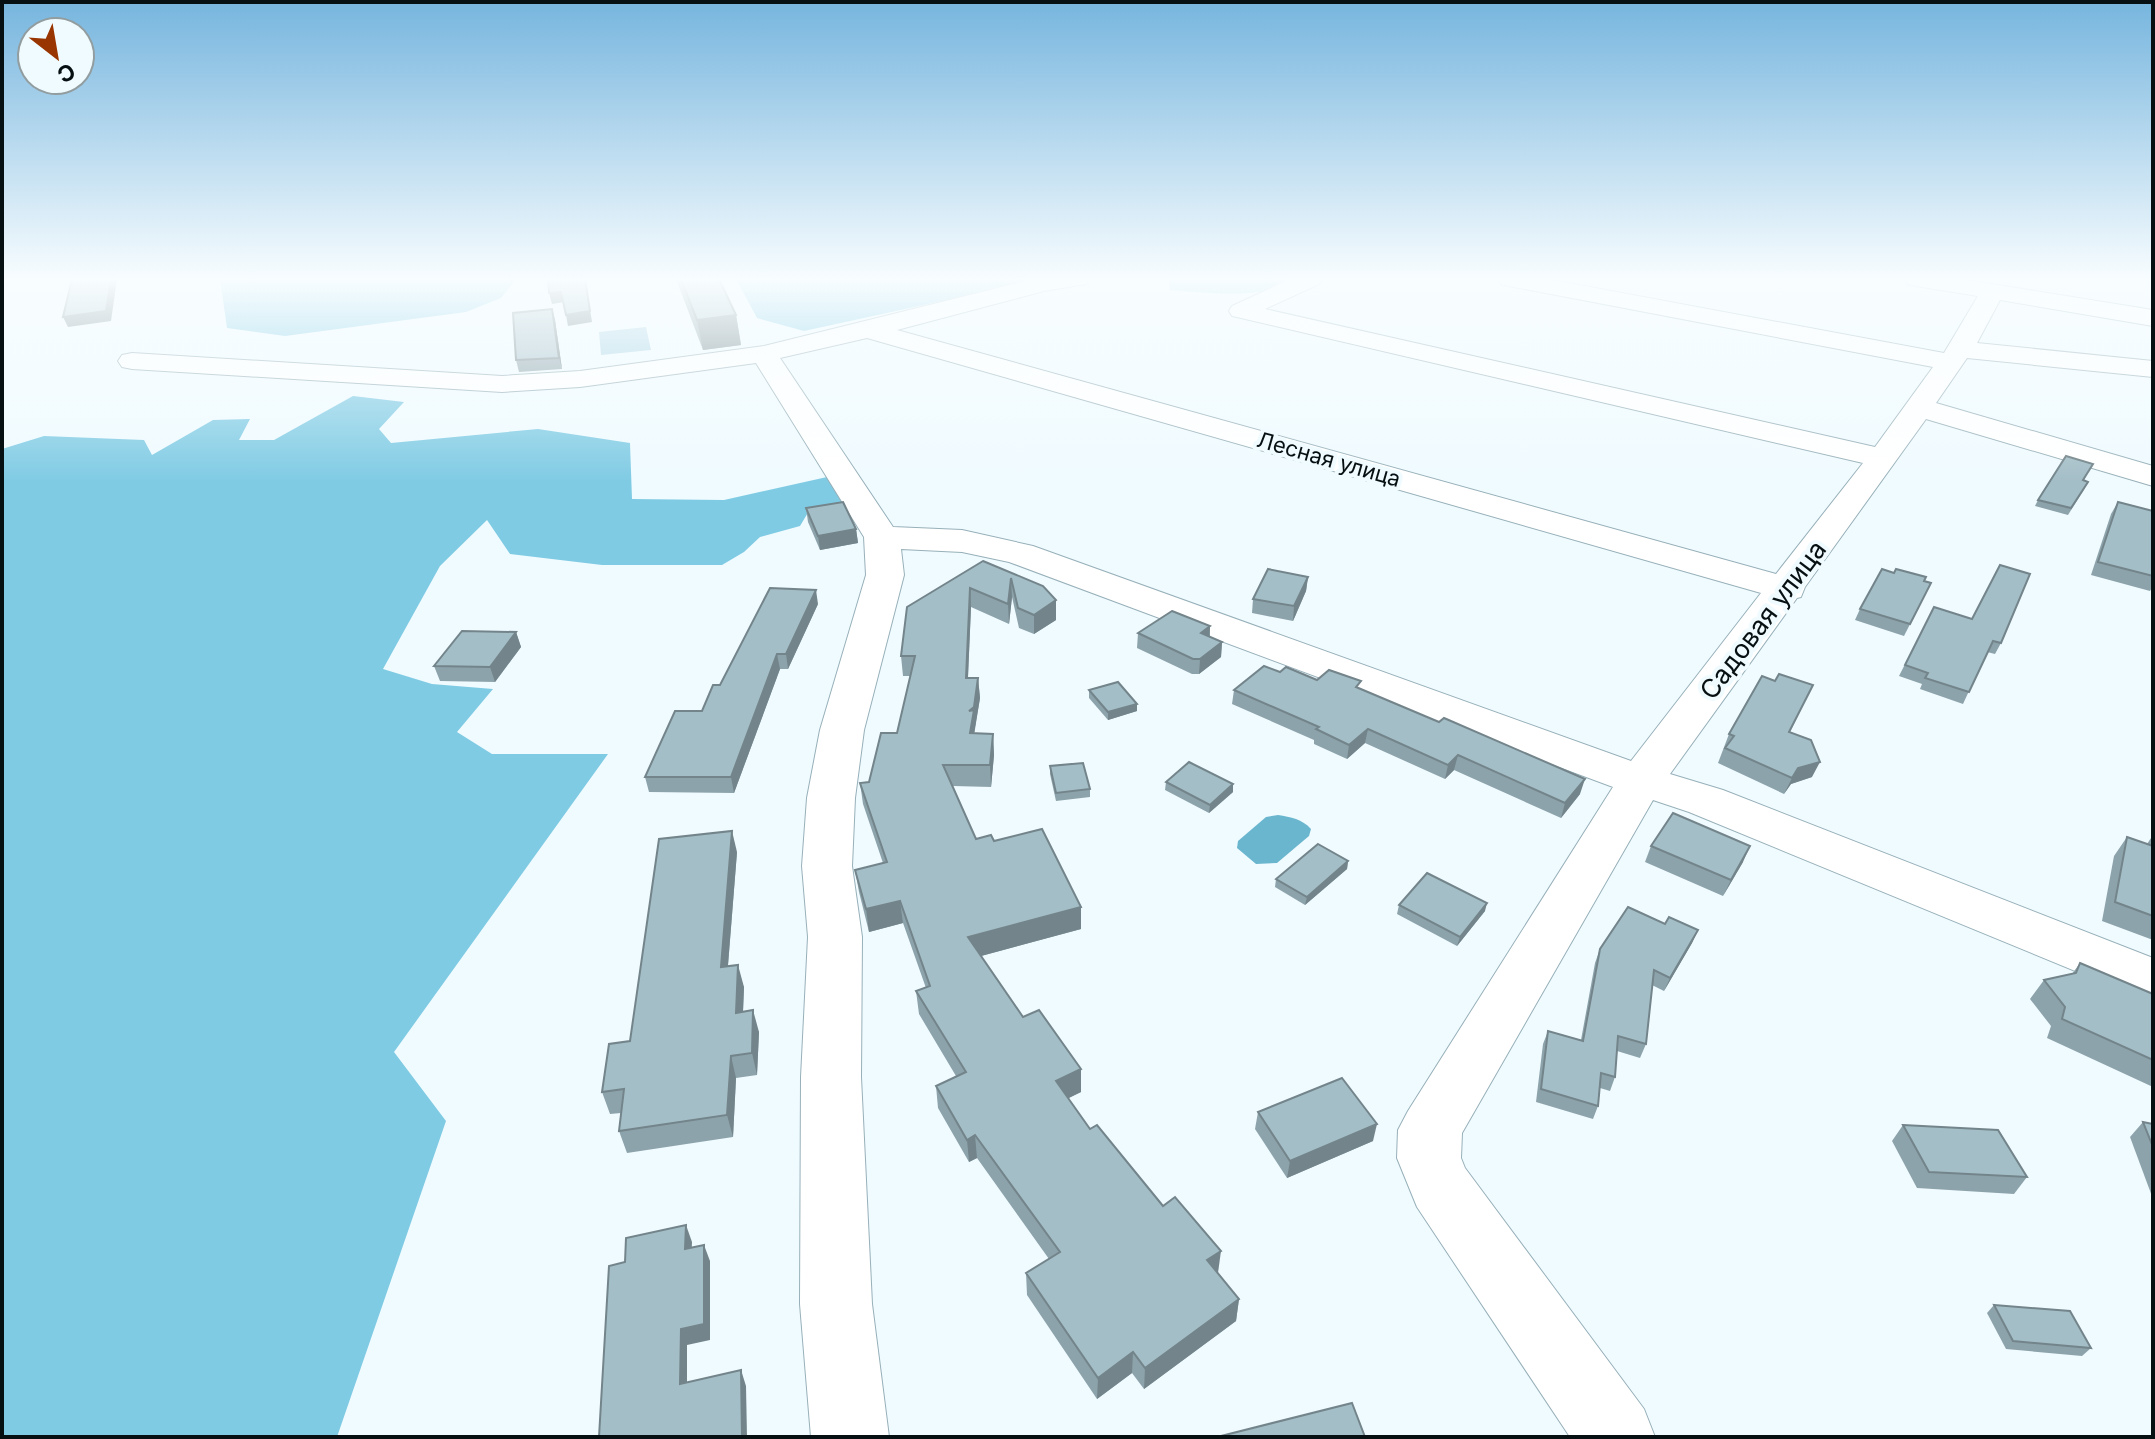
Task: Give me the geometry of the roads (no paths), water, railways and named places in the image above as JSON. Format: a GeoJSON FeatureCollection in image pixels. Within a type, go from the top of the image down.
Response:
{"type":"FeatureCollection","features":[{"type":"Feature","properties":{"kind":"street"},"geometry":{"type":"LineString","coordinates":[[132,361],[502,384],[626,374],[798,346]]}},
{"type":"Feature","properties":{"kind":"street","name":"Лесная улица"},"geometry":{"type":"LineString","coordinates":[[926,346],[1788,589]]}},
{"type":"Feature","properties":{"kind":"street"},"geometry":{"type":"LineString","coordinates":[[1395,346],[1883,458]]}},
{"type":"Feature","properties":{"kind":"street"},"geometry":{"type":"LineString","coordinates":[[1897,346],[1954,356],[2153,369]]}},
{"type":"Feature","properties":{"kind":"street"},"geometry":{"type":"LineString","coordinates":[[1960,346],[1918,407],[2153,476]]}},
{"type":"Feature","properties":{"kind":"street"},"geometry":{"type":"LineString","coordinates":[[764,354],[882,537],[885,575],[842,730],[831,798],[827,866],[835,937],[831,1077],[836,1304],[850,1437]]}},
{"type":"Feature","properties":{"kind":"street","name":"Садовая улица"},"geometry":{"type":"LineString","coordinates":[[1616,1437],[1440,1186],[1429,1158],[1430,1130],[1641,780],[1788,589],[1918,407]]}},
{"type":"Feature","properties":{"kind":"street"},"geometry":{"type":"LineString","coordinates":[[882,537],[962,541],[1020,554],[1706,801],[2153,981]]}}]}
